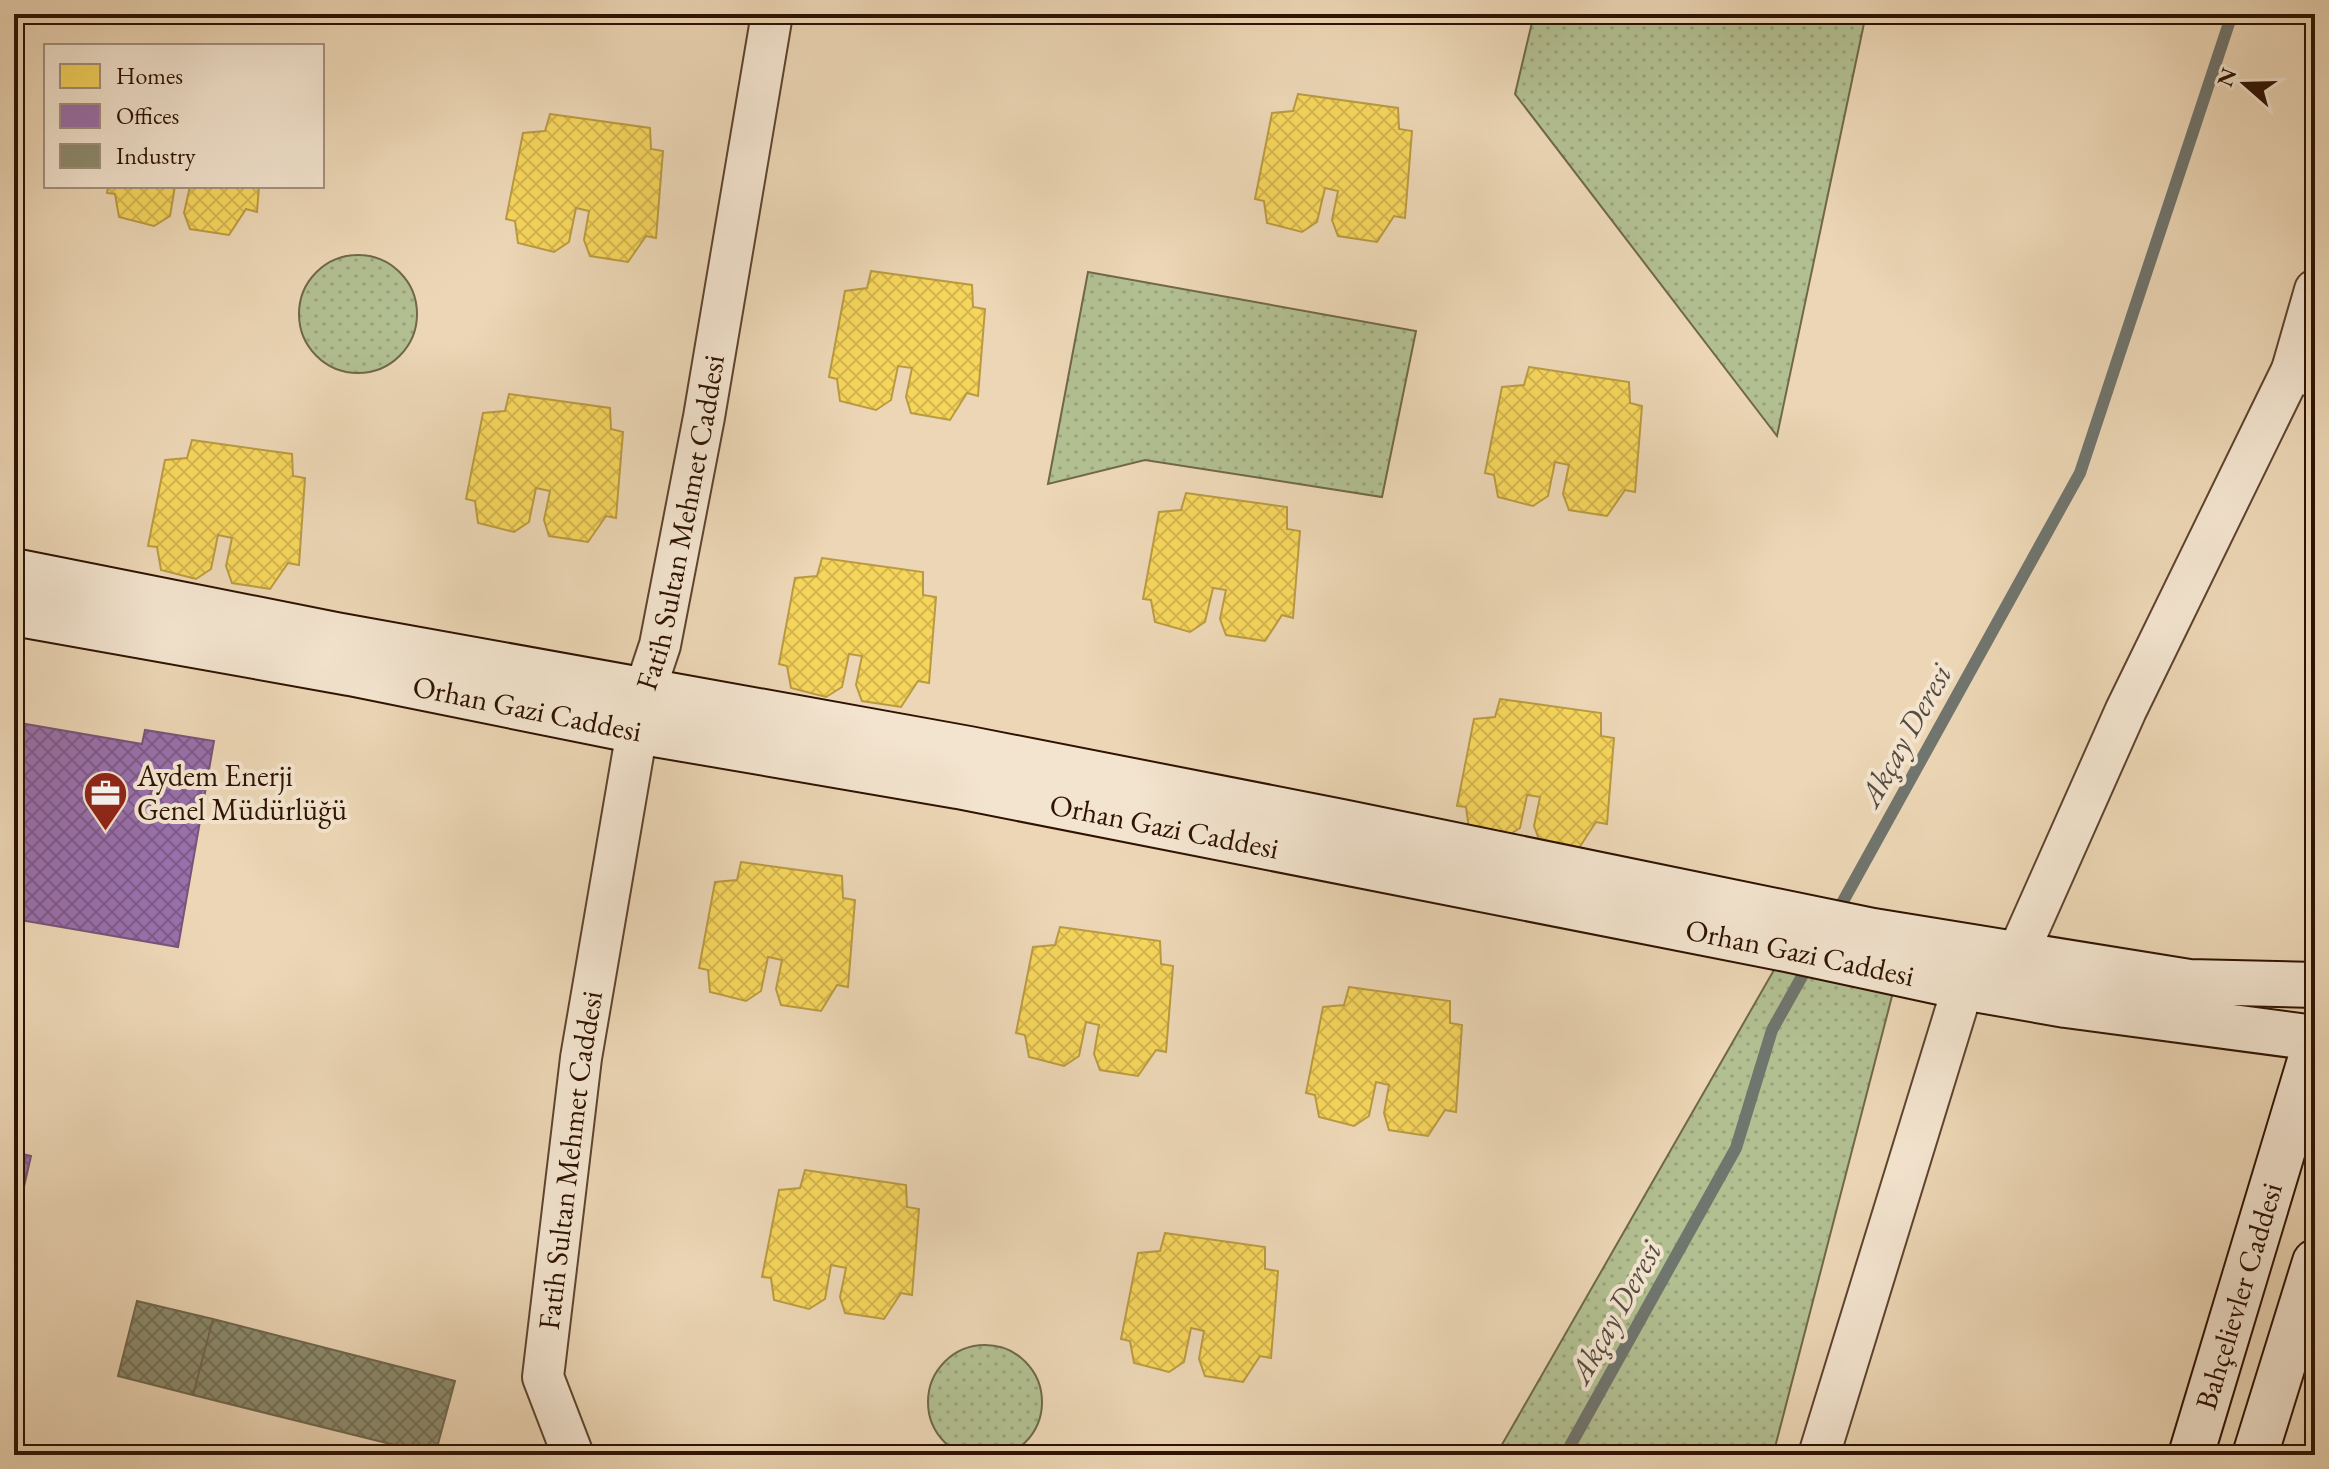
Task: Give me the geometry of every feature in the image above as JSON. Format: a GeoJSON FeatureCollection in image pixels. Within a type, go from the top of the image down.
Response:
{"type":"FeatureCollection","features":[{"type":"Feature","properties":{"kind":"street","name":"Fatih Sultan Mehmet Caddesi"},"geometry":{"type":"LineString","coordinates":[[573,1455],[543,1377],[581,1058],[641,711],[660,645],[701,432],[772,14]]}},
{"type":"Feature","properties":{"kind":"street"},"geometry":{"type":"LineString","coordinates":[[2017,955],[2126,710],[2303,373],[2315,290]]}},
{"type":"Feature","properties":{"kind":"street","name":"Orhan Gazi Caddesi"},"geometry":{"type":"LineString","coordinates":[[14,571],[336,635],[641,711]]}},
{"type":"Feature","properties":{"kind":"street","name":"Orhan Gazi Caddesi"},"geometry":{"type":"LineString","coordinates":[[14,613],[334,670],[641,711],[984,751],[1285,810],[1850,945],[1963,987],[2315,1041]]}},
{"type":"Feature","properties":{"kind":"street","name":"Orhan Gazi Caddesi"},"geometry":{"type":"LineString","coordinates":[[1850,945],[2017,955],[2189,982],[2315,985]]}},
{"type":"Feature","properties":{"kind":"street"},"geometry":{"type":"LineString","coordinates":[[1819,1455],[1963,987]]}},
{"type":"Feature","properties":{"kind":"street","name":"Bahçelievler Caddesi"},"geometry":{"type":"LineString","coordinates":[[2191,1455],[2315,1041]]}},
{"type":"Feature","properties":{"kind":"street","name":"Bahçelievler Caddesi"},"geometry":{"type":"LineString","coordinates":[[2255,1455],[2315,1262]]}},
{"type":"Feature","properties":{"kind":"green space"},"geometry":{"type":"Polygon","coordinates":[[[1534,14],[1866,14],[1777,436],[1515,94],[1534,14]]]}},
{"type":"Feature","properties":{"kind":"green space"},"geometry":{"type":"Polygon","coordinates":[[[358,255],[381,259],[400,272],[413,291],[417,314],[413,337],[400,356],[381,369],[358,373],[335,369],[316,356],[303,337],[299,314],[303,291],[316,272],[335,259],[358,255]]]}},
{"type":"Feature","properties":{"kind":"green space"},"geometry":{"type":"Polygon","coordinates":[[[1088,272],[1416,331],[1382,497],[1145,460],[1048,484],[1088,272]]]}},
{"type":"Feature","properties":{"kind":"green space"},"geometry":{"type":"Polygon","coordinates":[[[1786,949],[1898,973],[1773,1455],[1496,1455],[1786,949]]]}},
{"type":"Feature","properties":{"kind":"green space"},"geometry":{"type":"Polygon","coordinates":[[[985,1345],[1007,1350],[1025,1362],[1037,1380],[1042,1402],[1037,1424],[1025,1442],[1007,1454],[985,1459],[963,1454],[945,1442],[933,1424],[928,1402],[933,1380],[945,1362],[963,1350],[985,1345]]]}},
{"type":"Feature","properties":{"kind":"building: Homes"},"geometry":{"type":"Polygon","coordinates":[[[1298,94],[1398,108],[1399,129],[1412,131],[1405,218],[1394,216],[1377,242],[1338,236],[1332,220],[1338,191],[1325,188],[1317,222],[1302,232],[1267,223],[1264,201],[1255,199],[1272,113],[1293,111],[1298,94]]]}},
{"type":"Feature","properties":{"kind":"building: Homes"},"geometry":{"type":"Polygon","coordinates":[[[550,114],[650,128],[651,149],[663,151],[656,238],[646,236],[628,262],[590,256],[584,240],[589,211],[576,208],[569,242],[554,252],[518,243],[515,221],[506,219],[523,133],[545,131],[550,114]]]}},
{"type":"Feature","properties":{"kind":"building: Homes"},"geometry":{"type":"Polygon","coordinates":[[[108,188],[175,188],[170,216],[154,226],[119,217],[115,194],[107,193],[108,188]]]}},
{"type":"Feature","properties":{"kind":"building: Homes"},"geometry":{"type":"Polygon","coordinates":[[[190,188],[259,188],[257,212],[246,209],[229,235],[190,229],[184,213],[190,188]]]}},
{"type":"Feature","properties":{"kind":"building: Homes"},"geometry":{"type":"Polygon","coordinates":[[[871,271],[972,285],[973,307],[985,309],[978,396],[967,393],[950,420],[911,413],[906,397],[912,368],[898,366],[891,400],[876,410],[840,401],[837,379],[829,377],[845,291],[867,288],[871,271]]]}},
{"type":"Feature","properties":{"kind":"building: Homes"},"geometry":{"type":"Polygon","coordinates":[[[1529,367],[1629,382],[1630,403],[1642,406],[1635,492],[1625,490],[1607,516],[1569,510],[1563,494],[1569,465],[1555,462],[1548,496],[1533,506],[1498,497],[1494,475],[1485,473],[1502,387],[1524,385],[1529,367]]]}},
{"type":"Feature","properties":{"kind":"building: Homes"},"geometry":{"type":"Polygon","coordinates":[[[509,394],[610,408],[611,429],[623,432],[616,518],[606,516],[588,542],[549,536],[544,520],[550,491],[536,488],[529,522],[514,532],[478,523],[475,501],[466,499],[483,413],[505,411],[509,394]]]}},
{"type":"Feature","properties":{"kind":"building: Homes"},"geometry":{"type":"Polygon","coordinates":[[[192,440],[292,454],[293,476],[305,478],[299,565],[288,563],[270,589],[232,583],[226,566],[232,538],[218,535],[211,569],[196,579],[161,570],[157,547],[148,546],[165,460],[187,458],[192,440]]]}},
{"type":"Feature","properties":{"kind":"building: Homes"},"geometry":{"type":"Polygon","coordinates":[[[1186,493],[1287,507],[1287,529],[1300,531],[1293,618],[1282,615],[1265,641],[1226,635],[1220,619],[1226,590],[1213,588],[1205,622],[1190,632],[1155,622],[1151,600],[1143,599],[1159,512],[1181,510],[1186,493]]]}},
{"type":"Feature","properties":{"kind":"building: Homes"},"geometry":{"type":"Polygon","coordinates":[[[822,558],[923,572],[923,595],[936,597],[929,683],[918,681],[901,707],[862,701],[856,685],[862,656],[849,654],[842,687],[826,697],[791,688],[787,666],[779,664],[795,578],[817,576],[822,558]]]}},
{"type":"Feature","properties":{"kind":"building: Homes"},"geometry":{"type":"Polygon","coordinates":[[[1500,699],[1601,713],[1601,736],[1614,738],[1607,824],[1596,822],[1579,848],[1540,842],[1534,826],[1540,797],[1527,795],[1520,828],[1504,838],[1469,829],[1466,807],[1457,806],[1474,719],[1495,717],[1500,699]]]}},
{"type":"Feature","properties":{"kind":"building: Homes"},"geometry":{"type":"Polygon","coordinates":[[[741,862],[842,876],[843,898],[855,900],[848,987],[837,985],[821,1011],[781,1005],[776,989],[782,960],[768,957],[761,991],[746,1001],[710,992],[708,970],[699,968],[715,882],[737,880],[741,862]]]}},
{"type":"Feature","properties":{"kind":"building: Homes"},"geometry":{"type":"Polygon","coordinates":[[[1060,927],[1160,941],[1161,964],[1173,966],[1166,1052],[1156,1050],[1138,1076],[1100,1070],[1094,1054],[1099,1025],[1086,1022],[1079,1056],[1064,1066],[1029,1057],[1025,1035],[1016,1033],[1033,947],[1055,945],[1060,927]]]}},
{"type":"Feature","properties":{"kind":"building: Homes"},"geometry":{"type":"Polygon","coordinates":[[[1349,987],[1450,1001],[1450,1023],[1462,1025],[1456,1112],[1445,1110],[1428,1136],[1389,1130],[1384,1113],[1389,1085],[1376,1082],[1369,1116],[1354,1126],[1319,1117],[1315,1095],[1306,1093],[1323,1007],[1344,1005],[1349,987]]]}},
{"type":"Feature","properties":{"kind":"building: Homes"},"geometry":{"type":"Polygon","coordinates":[[[805,1170],[906,1185],[907,1207],[919,1209],[912,1295],[901,1293],[884,1319],[845,1313],[840,1297],[846,1268],[831,1265],[825,1299],[809,1309],[774,1300],[771,1278],[762,1277],[779,1190],[800,1188],[805,1170]]]}},
{"type":"Feature","properties":{"kind":"building: Homes"},"geometry":{"type":"Polygon","coordinates":[[[1165,1233],[1265,1247],[1265,1269],[1278,1271],[1271,1358],[1260,1356],[1243,1382],[1205,1376],[1199,1359],[1204,1331],[1191,1328],[1184,1362],[1169,1372],[1134,1363],[1130,1341],[1121,1339],[1138,1253],[1160,1251],[1165,1233]]]}},
{"type":"Feature","properties":{"kind":"building: Homes"},"geometry":{"type":"Polygon","coordinates":[[[755,1447],[810,1455],[753,1455],[755,1447]]]}},
{"type":"Feature","properties":{"kind":"building: Offices","name":"Aydem Enerji Genel Müdürlüğü"},"geometry":{"type":"Polygon","coordinates":[[[14,722],[142,744],[145,730],[214,741],[178,947],[14,919],[14,722]]]}},
{"type":"Feature","properties":{"kind":"building: Offices"},"geometry":{"type":"Polygon","coordinates":[[[14,1152],[31,1156],[14,1230],[14,1152]]]}},
{"type":"Feature","properties":{"kind":"building: Industry"},"geometry":{"type":"Polygon","coordinates":[[[137,1301],[213,1319],[193,1395],[118,1376],[137,1301]]]}},
{"type":"Feature","properties":{"kind":"building: Industry"},"geometry":{"type":"Polygon","coordinates":[[[213,1319],[455,1381],[435,1455],[193,1395],[213,1319]]]}},
{"type":"Feature","properties":{"kind":"waterway","name":"Akçay Deresi"},"geometry":{"type":"LineString","coordinates":[[1836,914],[2080,473],[2232,14]]}},
{"type":"Feature","properties":{"kind":"waterway","name":"Akçay Deresi"},"geometry":{"type":"LineString","coordinates":[[1565,1455],[1736,1148],[1772,1030],[1810,962]]}},
{"type":"Feature","properties":{"kind":"place","name":"Aydem Enerji Genel Müdürlüğü"},"geometry":{"type":"Point","coordinates":[106,832]}}]}
